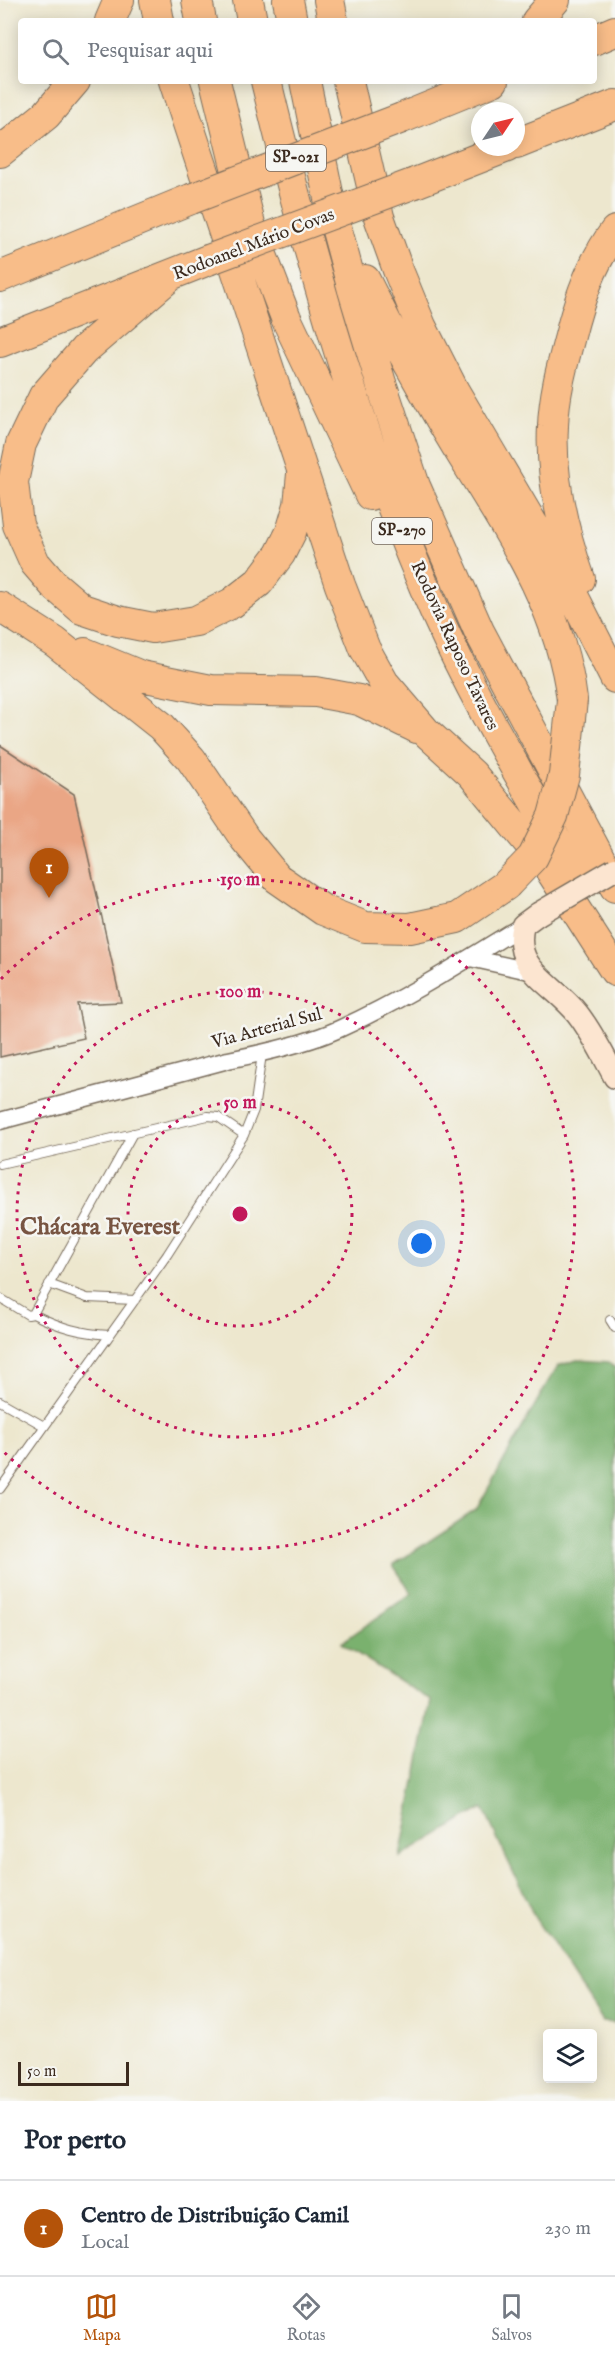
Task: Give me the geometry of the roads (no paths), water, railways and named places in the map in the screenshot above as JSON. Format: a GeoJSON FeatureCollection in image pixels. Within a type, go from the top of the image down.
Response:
{"type":"FeatureCollection","features":[{"type":"Feature","properties":{"kind":"highway"},"geometry":{"type":"LineString","coordinates":[[111,18],[119,0]]}},
{"type":"Feature","properties":{"kind":"highway"},"geometry":{"type":"LineString","coordinates":[[155,0],[158,18]]}},
{"type":"Feature","properties":{"kind":"highway"},"geometry":{"type":"LineString","coordinates":[[197,0],[200,18]]}},
{"type":"Feature","properties":{"kind":"highway"},"geometry":{"type":"LineString","coordinates":[[248,0],[251,18]]}},
{"type":"Feature","properties":{"kind":"highway"},"geometry":{"type":"LineString","coordinates":[[288,0],[291,18]]}},
{"type":"Feature","properties":{"kind":"highway"},"geometry":{"type":"LineString","coordinates":[[329,0],[332,18]]}},
{"type":"Feature","properties":{"kind":"highway"},"geometry":{"type":"LineString","coordinates":[[540,18],[555,0]]}},
{"type":"Feature","properties":{"kind":"highway"},"geometry":{"type":"LineString","coordinates":[[597,39],[615,31]]}},
{"type":"Feature","properties":{"kind":"highway"},"geometry":{"type":"LineString","coordinates":[[0,152],[46,115],[72,84]]}},
{"type":"Feature","properties":{"kind":"highway"},"geometry":{"type":"LineString","coordinates":[[175,84],[340,585],[365,649],[384,683],[425,731],[472,774],[547,865],[615,971]]}},
{"type":"Feature","properties":{"kind":"highway"},"geometry":{"type":"LineString","coordinates":[[215,84],[250,224],[286,318],[394,544],[438,619]]}},
{"type":"Feature","properties":{"kind":"highway","name":"Rodovia Raposo Tavares"},"geometry":{"type":"LineString","coordinates":[[267,84],[338,348],[394,512],[438,619],[502,746],[564,854],[615,950]]}},
{"type":"Feature","properties":{"kind":"highway","name":"Rodovia Raposo Tavares"},"geometry":{"type":"LineString","coordinates":[[305,84],[353,290],[381,383],[420,496],[479,631],[615,887]]}},
{"type":"Feature","properties":{"kind":"highway"},"geometry":{"type":"LineString","coordinates":[[349,84],[379,217],[421,326],[454,391],[561,572],[615,677]]}},
{"type":"Feature","properties":{"kind":"highway"},"geometry":{"type":"LineString","coordinates":[[434,105],[460,84]]}},
{"type":"Feature","properties":{"kind":"highway","name":"SP-021"},"geometry":{"type":"LineString","coordinates":[[0,277],[190,199],[486,84]]}},
{"type":"Feature","properties":{"kind":"highway"},"geometry":{"type":"LineString","coordinates":[[525,140],[615,105]]}},
{"type":"Feature","properties":{"kind":"highway","name":"Rodoanel Mário Covas"},"geometry":{"type":"LineString","coordinates":[[0,342],[170,277],[208,260],[484,156]]}},
{"type":"Feature","properties":{"kind":"highway"},"geometry":{"type":"LineString","coordinates":[[0,607],[55,642],[161,726],[191,759],[245,839],[277,878],[323,910],[365,927],[410,928],[457,918],[506,885],[533,857],[553,816],[564,775],[572,700],[565,658],[551,615],[531,571],[384,320],[332,208]]}},
{"type":"Feature","properties":{"kind":"highway"},"geometry":{"type":"LineString","coordinates":[[615,231],[589,276],[576,310],[558,381],[553,427],[555,481],[567,542],[615,677]]}},
{"type":"Feature","properties":{"kind":"highway"},"geometry":{"type":"LineString","coordinates":[[170,277],[84,350],[44,396],[21,444],[13,482],[18,525],[35,563],[54,585],[82,609],[118,621],[153,628],[196,621],[232,603],[259,582],[280,554],[291,532],[299,505],[303,468]]}},
{"type":"Feature","properties":{"kind":"highway"},"geometry":{"type":"LineString","coordinates":[[55,642],[141,676],[211,690],[316,693],[359,700],[425,731]]}},
{"type":"Feature","properties":{"kind":"main road"},"geometry":{"type":"LineString","coordinates":[[615,869],[530,919],[519,939],[520,948],[534,972],[560,994],[578,1014],[615,1077]]}},
{"type":"Feature","properties":{"kind":"street","name":"Via Arterial Sul"},"geometry":{"type":"LineString","coordinates":[[0,1120],[228,1060],[262,1054],[338,1030],[445,974],[530,919]]}},
{"type":"Feature","properties":{"kind":"street"},"geometry":{"type":"LineString","coordinates":[[470,957],[534,972]]}},
{"type":"Feature","properties":{"kind":"lane"},"geometry":{"type":"LineString","coordinates":[[0,1489],[167,1255],[244,1135],[254,1110],[262,1054]]}},
{"type":"Feature","properties":{"kind":"lane"},"geometry":{"type":"LineString","coordinates":[[0,1164],[208,1116],[218,1117],[244,1135]]}},
{"type":"Feature","properties":{"kind":"lane"},"geometry":{"type":"LineString","coordinates":[[33,1314],[133,1133]]}},
{"type":"Feature","properties":{"kind":"lane"},"geometry":{"type":"LineString","coordinates":[[49,1284],[87,1298],[135,1300]]}},
{"type":"Feature","properties":{"kind":"lane"},"geometry":{"type":"LineString","coordinates":[[0,1298],[28,1315],[33,1314],[58,1327],[82,1333],[110,1335]]}},
{"type":"Feature","properties":{"kind":"lane"},"geometry":{"type":"LineString","coordinates":[[610,1320],[615,1328]]}},
{"type":"Feature","properties":{"kind":"lane"},"geometry":{"type":"LineString","coordinates":[[0,1401],[44,1426]]}},
{"type":"Feature","properties":{"kind":"place","name":"Centro de Distribuição Camil"},"geometry":{"type":"Point","coordinates":[49,898]}},
{"type":"Feature","properties":{"kind":"district","name":"Chácara Everest"},"geometry":{"type":"Point","coordinates":[100,1227]}}]}
